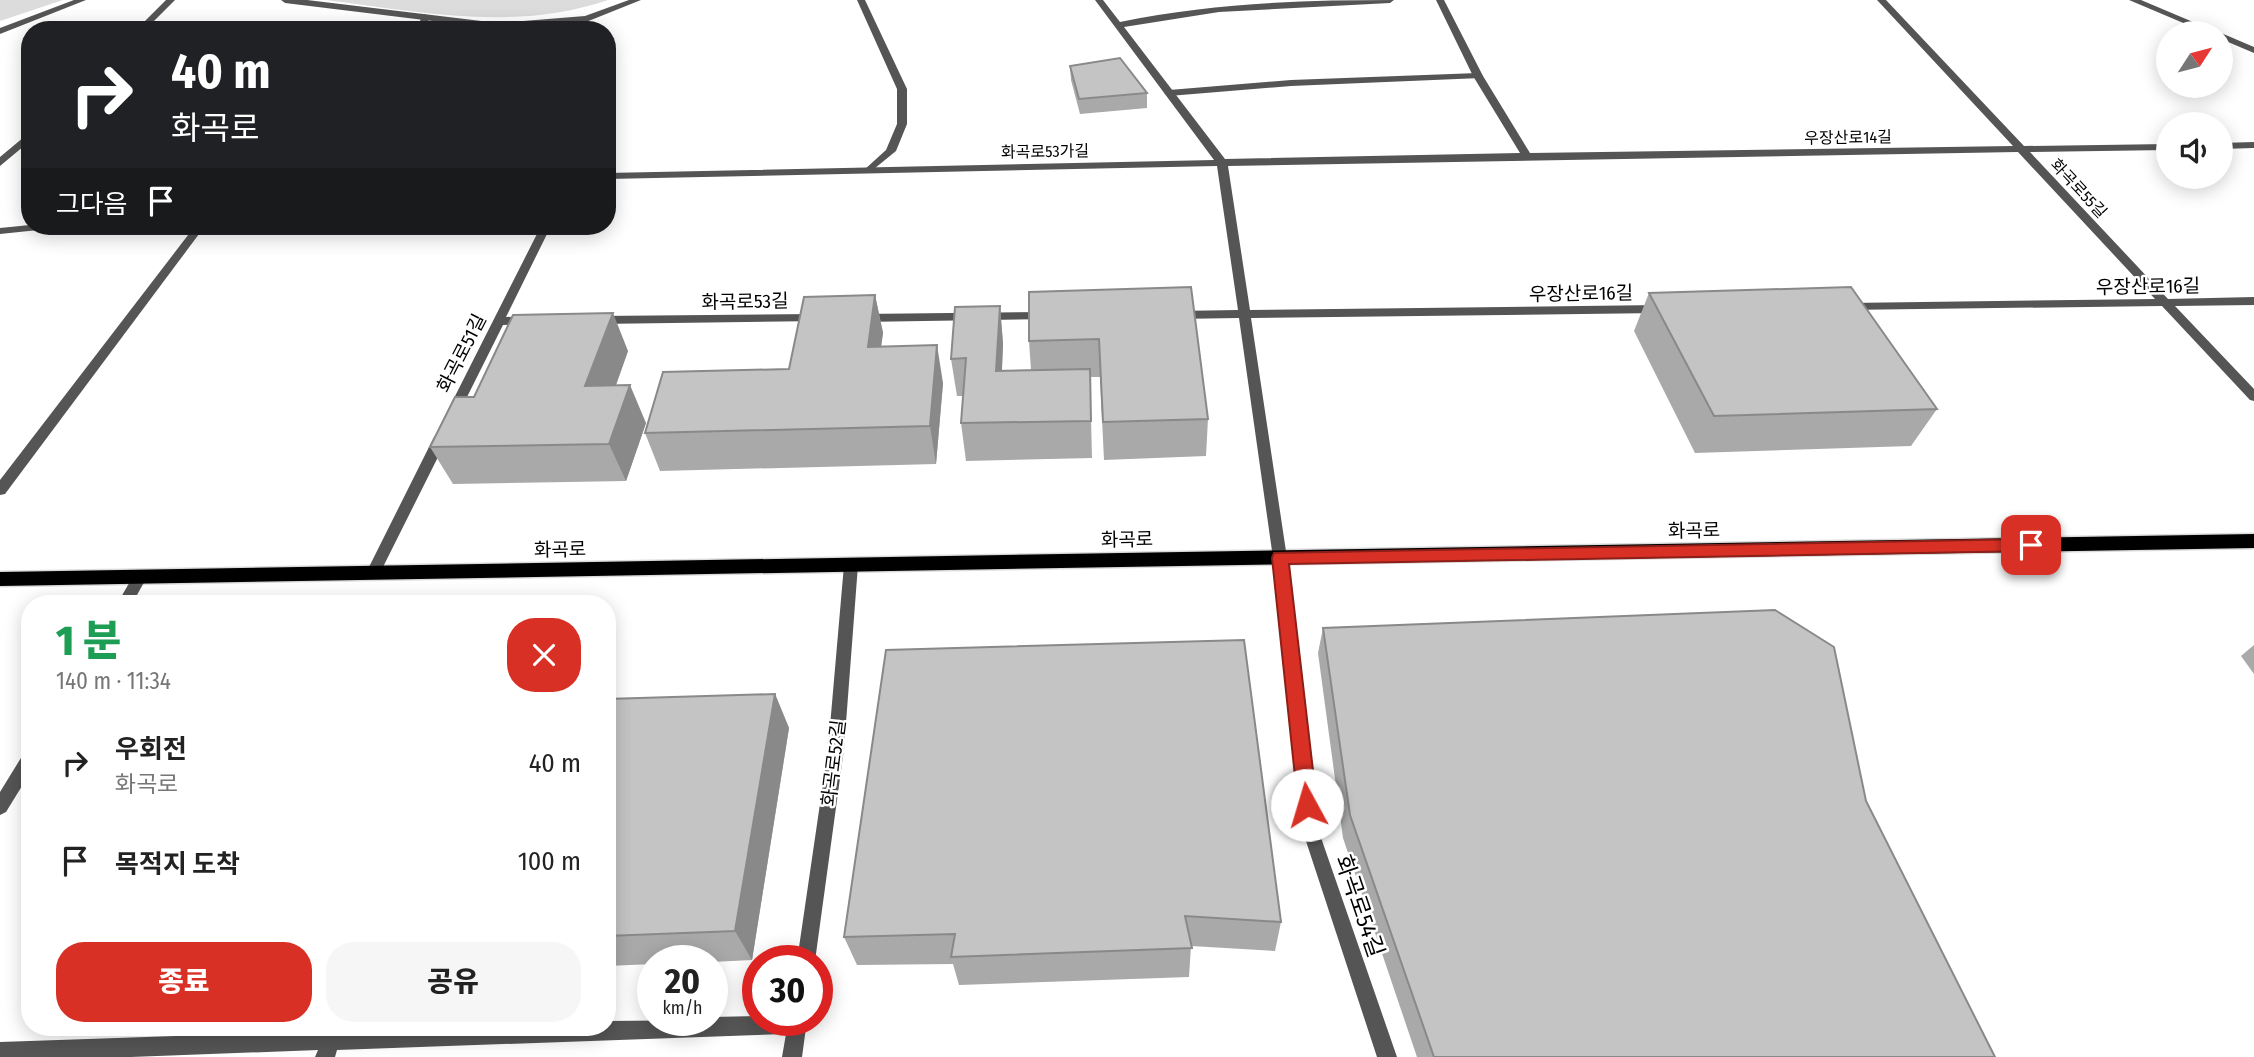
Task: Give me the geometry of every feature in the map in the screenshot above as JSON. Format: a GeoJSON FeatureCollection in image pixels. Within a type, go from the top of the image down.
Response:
{"type":"FeatureCollection","features":[{"type":"Feature","properties":{"kind":"main road","name":"화곡로"},"geometry":{"type":"LineString","coordinates":[[0,579],[2254,541]]}},
{"type":"Feature","properties":{"kind":"street"},"geometry":{"type":"LineString","coordinates":[[26,21],[82,0]]}},
{"type":"Feature","properties":{"kind":"street"},"geometry":{"type":"LineString","coordinates":[[149,21],[171,0]]}},
{"type":"Feature","properties":{"kind":"street"},"geometry":{"type":"LineString","coordinates":[[285,0],[457,21]]}},
{"type":"Feature","properties":{"kind":"street"},"geometry":{"type":"LineString","coordinates":[[561,21],[586,19],[637,0]]}},
{"type":"Feature","properties":{"kind":"street"},"geometry":{"type":"LineString","coordinates":[[861,0],[902,89],[902,124],[891,151],[869,170]]}},
{"type":"Feature","properties":{"kind":"street"},"geometry":{"type":"LineString","coordinates":[[1099,0],[1222,163],[1280,558]]}},
{"type":"Feature","properties":{"kind":"street"},"geometry":{"type":"LineString","coordinates":[[1118,25],[1166,14],[1200,10],[1390,0]]}},
{"type":"Feature","properties":{"kind":"street"},"geometry":{"type":"LineString","coordinates":[[1440,0],[1478,76],[1527,156]]}},
{"type":"Feature","properties":{"kind":"street","name":"화곡로55길"},"geometry":{"type":"LineString","coordinates":[[1881,0],[2254,397]]}},
{"type":"Feature","properties":{"kind":"street"},"geometry":{"type":"LineString","coordinates":[[2133,0],[2185,21]]}},
{"type":"Feature","properties":{"kind":"street"},"geometry":{"type":"LineString","coordinates":[[424,21],[425,17]]}},
{"type":"Feature","properties":{"kind":"street"},"geometry":{"type":"LineString","coordinates":[[0,31],[21,23]]}},
{"type":"Feature","properties":{"kind":"street"},"geometry":{"type":"LineString","coordinates":[[2233,41],[2254,50]]}},
{"type":"Feature","properties":{"kind":"street"},"geometry":{"type":"LineString","coordinates":[[1169,93],[1291,83],[1478,76]]}},
{"type":"Feature","properties":{"kind":"street"},"geometry":{"type":"LineString","coordinates":[[0,163],[21,143]]}},
{"type":"Feature","properties":{"kind":"street"},"geometry":{"type":"LineString","coordinates":[[2233,146],[2254,145]]}},
{"type":"Feature","properties":{"kind":"street","name":"우장산로14길"},"geometry":{"type":"LineString","coordinates":[[1222,163],[2156,147]]}},
{"type":"Feature","properties":{"kind":"street","name":"화곡로53가길"},"geometry":{"type":"LineString","coordinates":[[616,176],[1222,163]]}},
{"type":"Feature","properties":{"kind":"street"},"geometry":{"type":"LineString","coordinates":[[0,230],[21,228]]}},
{"type":"Feature","properties":{"kind":"street"},"geometry":{"type":"LineString","coordinates":[[0,490],[193,235]]}},
{"type":"Feature","properties":{"kind":"street","name":"화곡로51길"},"geometry":{"type":"LineString","coordinates":[[373,573],[542,235]]}},
{"type":"Feature","properties":{"kind":"street","name":"우장산로16길"},"geometry":{"type":"LineString","coordinates":[[1830,307],[2254,302]]}},
{"type":"Feature","properties":{"kind":"street","name":"우장산로16길"},"geometry":{"type":"LineString","coordinates":[[1244,314],[1677,309]]}},
{"type":"Feature","properties":{"kind":"street"},"geometry":{"type":"LineString","coordinates":[[1161,315],[1244,314]]}},
{"type":"Feature","properties":{"kind":"street"},"geometry":{"type":"LineString","coordinates":[[844,318],[1065,316]]}},
{"type":"Feature","properties":{"kind":"street","name":"화곡로53길"},"geometry":{"type":"LineString","coordinates":[[582,320],[830,318]]}},
{"type":"Feature","properties":{"kind":"street"},"geometry":{"type":"LineString","coordinates":[[499,321],[540,320]]}},
{"type":"Feature","properties":{"kind":"street","name":"화곡로54길"},"geometry":{"type":"LineString","coordinates":[[1280,558],[1310,829],[1387,1057]]}},
{"type":"Feature","properties":{"kind":"street","name":"화곡로52길"},"geometry":{"type":"LineString","coordinates":[[808,945],[836,748],[851,565]]}},
{"type":"Feature","properties":{"kind":"street"},"geometry":{"type":"LineString","coordinates":[[129,595],[140,577]]}},
{"type":"Feature","properties":{"kind":"street"},"geometry":{"type":"LineString","coordinates":[[0,807],[21,773]]}},
{"type":"Feature","properties":{"kind":"street"},"geometry":{"type":"LineString","coordinates":[[616,1032],[742,1025]]}},
{"type":"Feature","properties":{"kind":"street"},"geometry":{"type":"LineString","coordinates":[[0,1052],[328,1049],[554,1036]]}},
{"type":"Feature","properties":{"kind":"street"},"geometry":{"type":"LineString","coordinates":[[792,1057],[795,1036]]}},
{"type":"Feature","properties":{"kind":"shaded area"},"geometry":{"type":"Polygon","coordinates":[[[0,0],[63,0],[0,21],[0,0]]]}},
{"type":"Feature","properties":{"kind":"shaded area"},"geometry":{"type":"Polygon","coordinates":[[[326,0],[608,0],[573,10],[503,17],[432,14],[326,0]]]}},
{"type":"Feature","properties":{"kind":"building"},"geometry":{"type":"Polygon","coordinates":[[[1120,58],[1147,93],[1079,99],[1070,66],[1120,58]]]}},
{"type":"Feature","properties":{"kind":"building"},"geometry":{"type":"Polygon","coordinates":[[[1191,287],[1208,419],[1103,422],[1099,339],[1029,341],[1029,292],[1191,287]]]}},
{"type":"Feature","properties":{"kind":"building"},"geometry":{"type":"Polygon","coordinates":[[[1851,287],[1937,409],[1714,416],[1649,293],[1851,287]]]}},
{"type":"Feature","properties":{"kind":"building"},"geometry":{"type":"Polygon","coordinates":[[[875,295],[868,347],[937,345],[930,426],[645,433],[663,372],[789,369],[804,297],[875,295]]]}},
{"type":"Feature","properties":{"kind":"building"},"geometry":{"type":"Polygon","coordinates":[[[1000,306],[996,371],[1090,369],[1091,421],[961,423],[966,358],[951,359],[955,307],[1000,306]]]}},
{"type":"Feature","properties":{"kind":"building"},"geometry":{"type":"Polygon","coordinates":[[[613,313],[585,386],[630,385],[609,444],[430,447],[455,397],[474,397],[513,315],[613,313]]]}},
{"type":"Feature","properties":{"kind":"building"},"geometry":{"type":"Polygon","coordinates":[[[1775,610],[1834,647],[1866,801],[1995,1057],[1434,1057],[1350,815],[1323,628],[1775,610]]]}},
{"type":"Feature","properties":{"kind":"building"},"geometry":{"type":"Polygon","coordinates":[[[1244,640],[1281,922],[1185,916],[1192,948],[951,957],[955,934],[844,937],[886,650],[1244,640]]]}},
{"type":"Feature","properties":{"kind":"building"},"geometry":{"type":"Polygon","coordinates":[[[775,694],[735,931],[616,936],[616,699],[775,694]]]}},
{"type":"Feature","properties":{"kind":"route"},"geometry":{"type":"LineString","coordinates":[[1307,805],[1280,558],[2031,545]]}}]}
